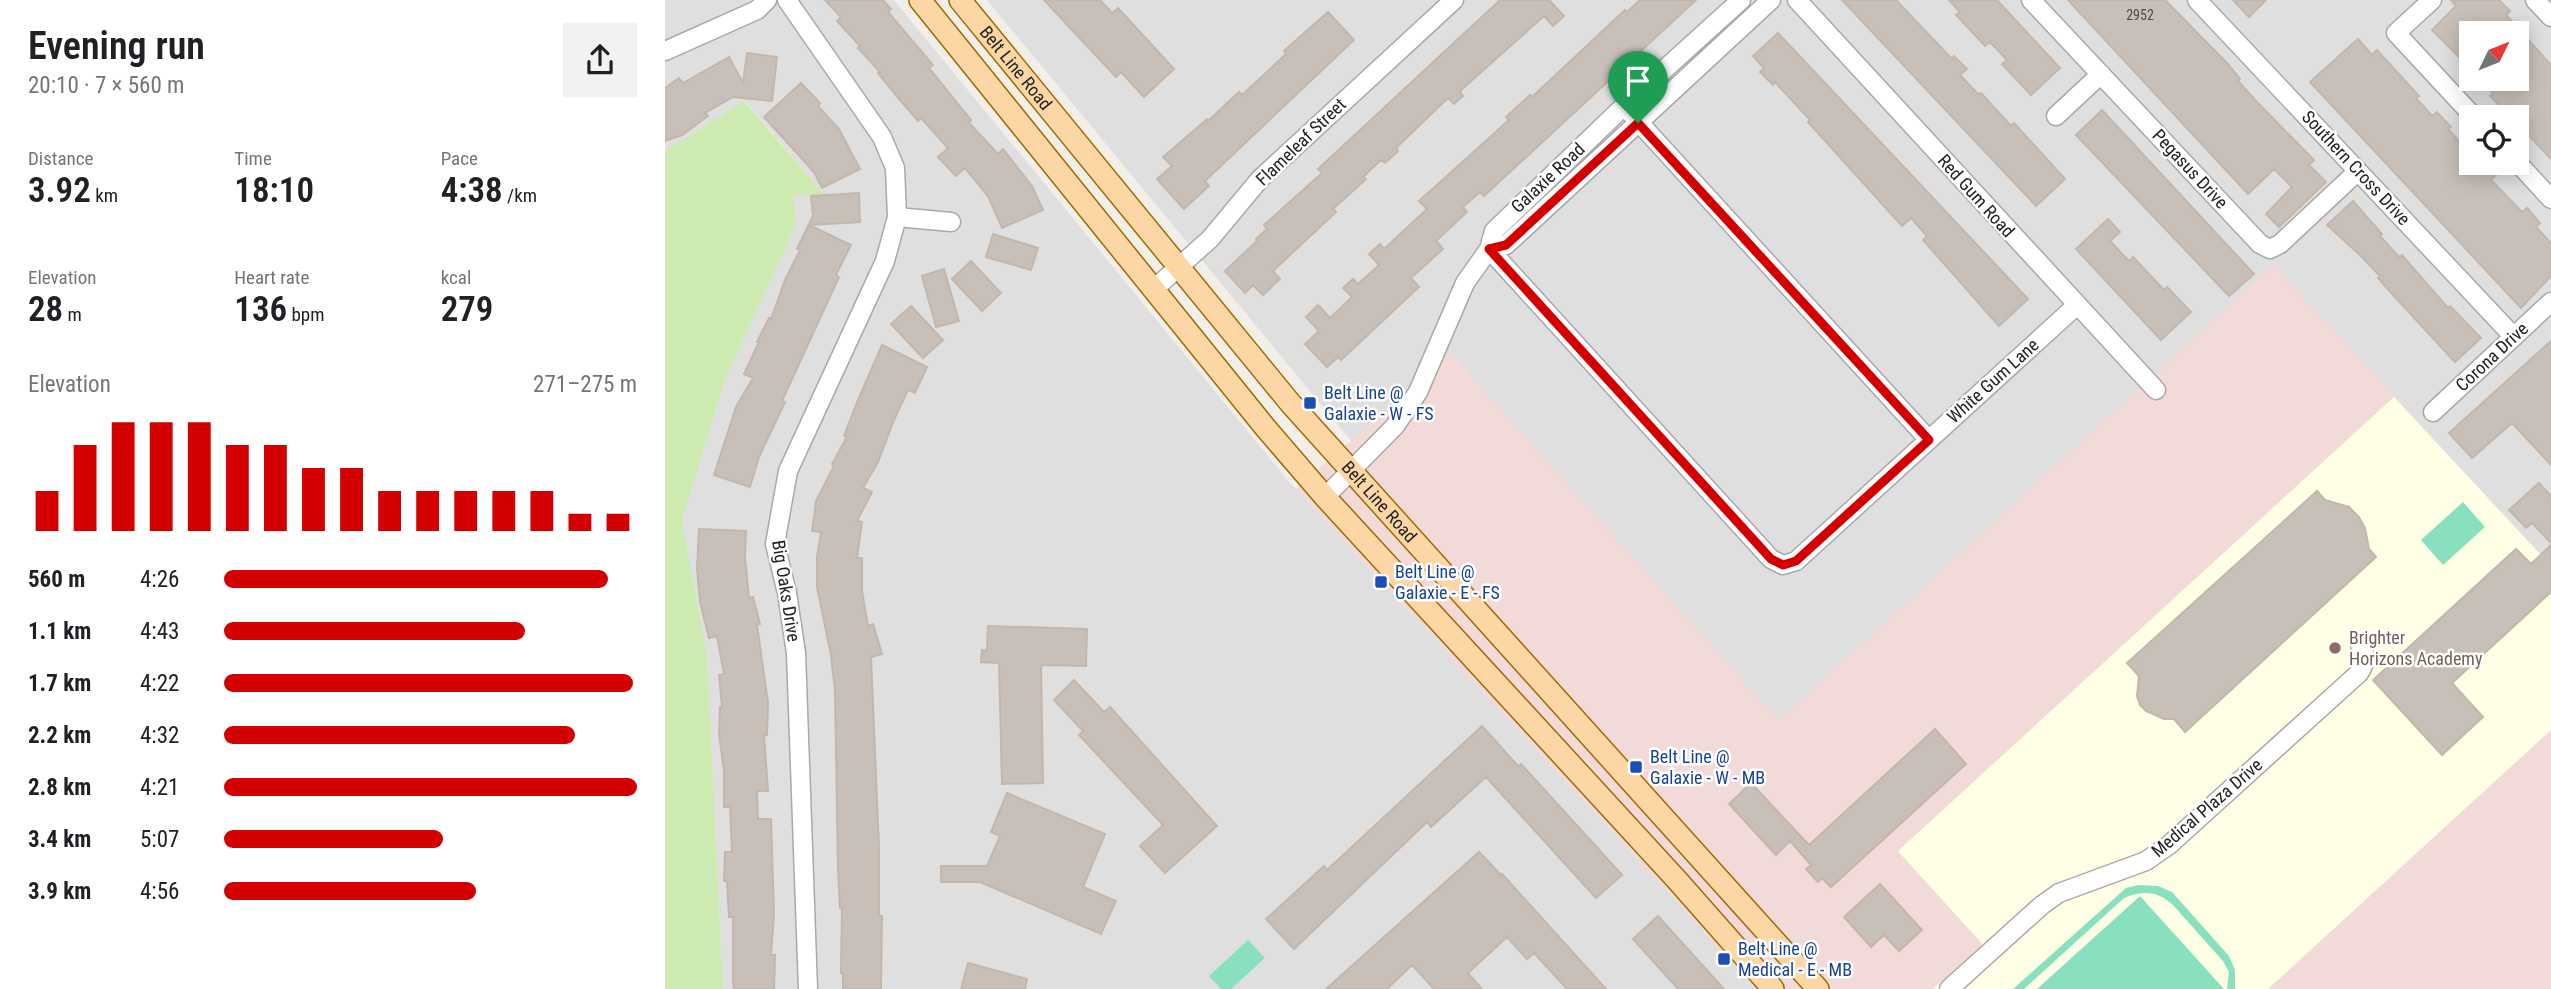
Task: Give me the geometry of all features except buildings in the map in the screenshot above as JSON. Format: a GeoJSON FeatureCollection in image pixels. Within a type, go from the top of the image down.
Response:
{"type":"FeatureCollection","features":[{"type":"Feature","properties":{"kind":"main road","name":"Belt Line Road"},"geometry":{"type":"LineString","coordinates":[[920,0],[1325,498],[1773,989]]}},
{"type":"Feature","properties":{"kind":"main road","name":"Belt Line Road"},"geometry":{"type":"LineString","coordinates":[[960,0],[1260,367],[1350,472],[1818,989]]}},
{"type":"Feature","properties":{"kind":"main road"},"geometry":{"type":"LineString","coordinates":[[1662,866],[1686,843]]}},
{"type":"Feature","properties":{"kind":"street"},"geometry":{"type":"LineString","coordinates":[[665,51],[757,10],[767,0]]}},
{"type":"Feature","properties":{"kind":"street","name":"Big Oaks Drive"},"geometry":{"type":"LineString","coordinates":[[787,0],[882,137],[894,168],[897,217],[885,261],[788,471],[775,544],[796,653],[808,989]]}},
{"type":"Feature","properties":{"kind":"street","name":"Flameleaf Street"},"geometry":{"type":"LineString","coordinates":[[1154,289],[1227,221],[1260,179],[1454,0]]}},
{"type":"Feature","properties":{"kind":"street","name":"Galaxie Road"},"geometry":{"type":"LineString","coordinates":[[1325,498],[1395,426],[1419,392],[1465,283],[1489,249],[1494,231],[1624,106],[1741,0]]}},
{"type":"Feature","properties":{"kind":"street","name":"Galaxie Road"},"geometry":{"type":"LineString","coordinates":[[1489,249],[1506,245],[1771,0]]}},
{"type":"Feature","properties":{"kind":"street","name":"Red Gum Road"},"geometry":{"type":"LineString","coordinates":[[1797,0],[2156,390]]}},
{"type":"Feature","properties":{"kind":"street","name":"Pegasus Drive"},"geometry":{"type":"LineString","coordinates":[[2031,0],[2260,244],[2270,249],[2280,244],[2358,171]]}},
{"type":"Feature","properties":{"kind":"street","name":"Southern Cross Drive"},"geometry":{"type":"LineString","coordinates":[[2197,0],[2514,337]]}},
{"type":"Feature","properties":{"kind":"street"},"geometry":{"type":"LineString","coordinates":[[2432,0],[2396,33],[2464,105]]}},
{"type":"Feature","properties":{"kind":"street"},"geometry":{"type":"LineString","coordinates":[[2535,0],[2551,17]]}},
{"type":"Feature","properties":{"kind":"street"},"geometry":{"type":"LineString","coordinates":[[2056,116],[2101,74]]}},
{"type":"Feature","properties":{"kind":"street"},"geometry":{"type":"LineString","coordinates":[[1624,106],[1929,440]]}},
{"type":"Feature","properties":{"kind":"street"},"geometry":{"type":"LineString","coordinates":[[2529,175],[2551,199]]}},
{"type":"Feature","properties":{"kind":"street"},"geometry":{"type":"LineString","coordinates":[[897,217],[951,222]]}},
{"type":"Feature","properties":{"kind":"street","name":"White Gum Lane"},"geometry":{"type":"LineString","coordinates":[[1489,249],[1771,559],[1783,565],[1796,561],[2077,305]]}},
{"type":"Feature","properties":{"kind":"street","name":"Corona Drive"},"geometry":{"type":"LineString","coordinates":[[2433,412],[2551,302]]}},
{"type":"Feature","properties":{"kind":"street","name":"Medical Plaza Drive"},"geometry":{"type":"LineString","coordinates":[[1949,989],[2042,905],[2060,893],[2146,860],[2169,845],[2359,673],[2365,663],[2365,653],[2360,645]]}},
{"type":"Feature","properties":{"kind":"shaded area"},"geometry":{"type":"Polygon","coordinates":[[[665,0],[894,0],[1286,478],[1757,989],[723,989],[707,655],[682,521],[725,379],[793,195],[823,193],[745,101],[665,151],[665,0]]]}},
{"type":"Feature","properties":{"kind":"shaded area"},"geometry":{"type":"Polygon","coordinates":[[[987,0],[2551,0],[2551,566],[2273,266],[1778,722],[1450,353],[1352,442],[987,0]]]}},
{"type":"Feature","properties":{"kind":"shaded area"},"geometry":{"type":"Polygon","coordinates":[[[2273,265],[2551,566],[2551,989],[1757,989],[1296,489],[1450,353],[1779,721],[2273,265]]]}},
{"type":"Feature","properties":{"kind":"shaded area","name":"Brighter Horizons Academy"},"geometry":{"type":"Polygon","coordinates":[[[2394,397],[2551,566],[2551,730],[2268,989],[1933,989],[1984,946],[1898,851],[2394,397]]]}},
{"type":"Feature","properties":{"kind":"green space"},"geometry":{"type":"Polygon","coordinates":[[[744,101],[824,194],[793,195],[796,225],[725,379],[682,521],[707,654],[723,989],[665,989],[665,151],[744,101]]]}},
{"type":"Feature","properties":{"kind":"green space"},"geometry":{"type":"Polygon","coordinates":[[[2463,502],[2485,527],[2443,565],[2421,540],[2463,502]]]}},
{"type":"Feature","properties":{"kind":"green space"},"geometry":{"type":"Polygon","coordinates":[[[2139,885],[2158,886],[2172,892],[2229,956],[2235,970],[2235,989],[2227,989],[2229,972],[2223,961],[2173,905],[2162,897],[2144,893],[2124,898],[2024,989],[2013,989],[2126,888],[2139,885]]]}},
{"type":"Feature","properties":{"kind":"green space"},"geometry":{"type":"Polygon","coordinates":[[[2140,896],[2224,989],[2037,989],[2140,896]]]}},
{"type":"Feature","properties":{"kind":"green space"},"geometry":{"type":"Polygon","coordinates":[[[1248,940],[1265,958],[1231,989],[1221,989],[1209,976],[1248,940]]]}},
{"type":"Feature","properties":{"kind":"place","name":"Belt Line @ Galaxie - W - FS"},"geometry":{"type":"Point","coordinates":[1310,403]}},
{"type":"Feature","properties":{"kind":"place","name":"Belt Line @ Galaxie - E - FS"},"geometry":{"type":"Point","coordinates":[1381,582]}},
{"type":"Feature","properties":{"kind":"place","name":"Brighter Horizons Academy"},"geometry":{"type":"Point","coordinates":[2335,648]}},
{"type":"Feature","properties":{"kind":"place","name":"Belt Line @ Galaxie - W - MB"},"geometry":{"type":"Point","coordinates":[1636,767]}},
{"type":"Feature","properties":{"kind":"place","name":"Belt Line @ Medical - E - MB"},"geometry":{"type":"Point","coordinates":[1724,959]}},
{"type":"Feature","properties":{"kind":"route"},"geometry":{"type":"LineString","coordinates":[[1638,123],[1929,440],[1796,561],[1783,565],[1771,559],[1489,249],[1506,245],[1638,123]]}}]}
